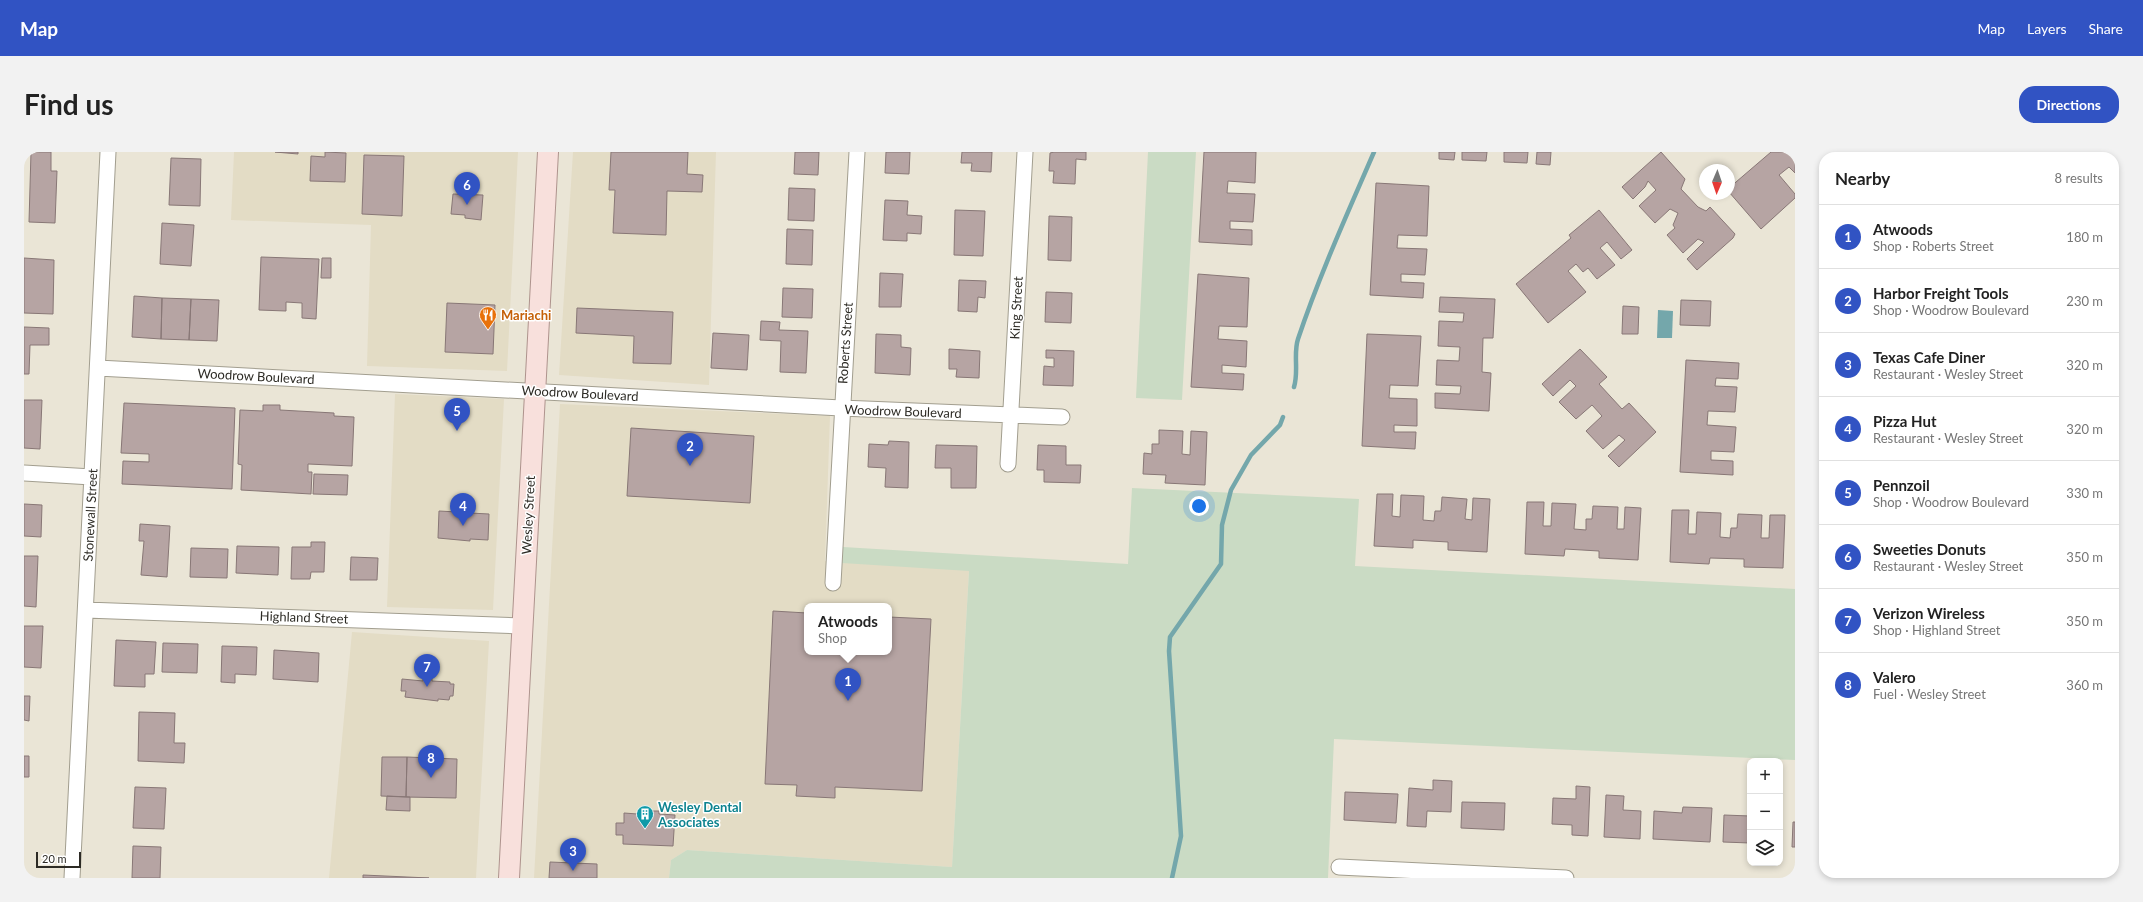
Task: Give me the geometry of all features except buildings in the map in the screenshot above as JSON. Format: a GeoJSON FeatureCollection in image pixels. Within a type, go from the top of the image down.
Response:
{"type":"FeatureCollection","features":[{"type":"Feature","properties":{"kind":"main road","name":"Wesley Street"},"geometry":{"type":"LineString","coordinates":[[509,878],[548,152]]}},
{"type":"Feature","properties":{"kind":"street","name":"Stonewall Street"},"geometry":{"type":"LineString","coordinates":[[72,878],[108,152]]}},
{"type":"Feature","properties":{"kind":"street","name":"Roberts Street"},"geometry":{"type":"LineString","coordinates":[[833,583],[841,408],[857,152]]}},
{"type":"Feature","properties":{"kind":"street","name":"King Street"},"geometry":{"type":"LineString","coordinates":[[1008,464],[1025,152]]}},
{"type":"Feature","properties":{"kind":"street","name":"Woodrow Boulevard"},"geometry":{"type":"LineString","coordinates":[[98,368],[841,408],[1062,417]]}},
{"type":"Feature","properties":{"kind":"street"},"geometry":{"type":"LineString","coordinates":[[24,473],[92,477]]}},
{"type":"Feature","properties":{"kind":"street","name":"Highland Street"},"geometry":{"type":"LineString","coordinates":[[86,610],[522,626]]}},
{"type":"Feature","properties":{"kind":"street"},"geometry":{"type":"LineString","coordinates":[[1339,867],[1566,878]]}},
{"type":"Feature","properties":{"kind":"shaded area"},"geometry":{"type":"Polygon","coordinates":[[[234,152],[518,152],[507,371],[367,366],[371,225],[231,220],[234,152]]]}},
{"type":"Feature","properties":{"kind":"shaded area"},"geometry":{"type":"Polygon","coordinates":[[[573,152],[716,152],[709,385],[559,375],[573,152]]]}},
{"type":"Feature","properties":{"kind":"shaded area"},"geometry":{"type":"Polygon","coordinates":[[[395,394],[504,399],[493,610],[387,607],[395,394]]]}},
{"type":"Feature","properties":{"kind":"shaded area"},"geometry":{"type":"Polygon","coordinates":[[[560,404],[830,416],[825,561],[969,570],[952,867],[687,850],[671,860],[669,878],[534,878],[560,404]]]}},
{"type":"Feature","properties":{"kind":"shaded area"},"geometry":{"type":"Polygon","coordinates":[[[352,632],[489,641],[476,878],[329,878],[352,632]]]}},
{"type":"Feature","properties":{"kind":"green space"},"geometry":{"type":"Polygon","coordinates":[[[1148,152],[1196,152],[1182,400],[1136,398],[1148,152]]]}},
{"type":"Feature","properties":{"kind":"green space"},"geometry":{"type":"Polygon","coordinates":[[[1132,488],[1359,499],[1355,566],[1795,589],[1795,760],[1783,759],[1783,758],[1751,758],[1334,739],[1328,878],[669,878],[671,860],[687,850],[952,867],[969,571],[842,563],[843,547],[1128,564],[1132,488]]]}},
{"type":"Feature","properties":{"kind":"water"},"geometry":{"type":"Polygon","coordinates":[[[1658,310],[1673,311],[1672,338],[1657,338],[1658,310]]]}},
{"type":"Feature","properties":{"kind":"waterway"},"geometry":{"type":"LineString","coordinates":[[1294,387],[1296,375],[1296,351],[1298,339],[1306,315],[1324,268],[1374,152]]}},
{"type":"Feature","properties":{"kind":"waterway"},"geometry":{"type":"LineString","coordinates":[[1172,878],[1181,836],[1169,651],[1170,637],[1221,564],[1222,525],[1231,490],[1251,455],[1280,425],[1283,417]]}},
{"type":"Feature","properties":{"kind":"place","name":"Sweeties Donuts"},"geometry":{"type":"Point","coordinates":[467,205]}},
{"type":"Feature","properties":{"kind":"place","name":"Mariachi"},"geometry":{"type":"Point","coordinates":[488,330]}},
{"type":"Feature","properties":{"kind":"place","name":"Pennzoil"},"geometry":{"type":"Point","coordinates":[457,431]}},
{"type":"Feature","properties":{"kind":"place","name":"Harbor Freight Tools"},"geometry":{"type":"Point","coordinates":[690,466]}},
{"type":"Feature","properties":{"kind":"place","name":"Pizza Hut"},"geometry":{"type":"Point","coordinates":[463,526]}},
{"type":"Feature","properties":{"kind":"place","name":"Verizon Wireless"},"geometry":{"type":"Point","coordinates":[427,687]}},
{"type":"Feature","properties":{"kind":"place","name":"Atwoods"},"geometry":{"type":"Point","coordinates":[848,701]}},
{"type":"Feature","properties":{"kind":"place","name":"Valero"},"geometry":{"type":"Point","coordinates":[431,778]}},
{"type":"Feature","properties":{"kind":"place","name":"Wesley Dental Associates"},"geometry":{"type":"Point","coordinates":[645,829]}},
{"type":"Feature","properties":{"kind":"place","name":"Texas Cafe Diner"},"geometry":{"type":"Point","coordinates":[573,871]}}]}
